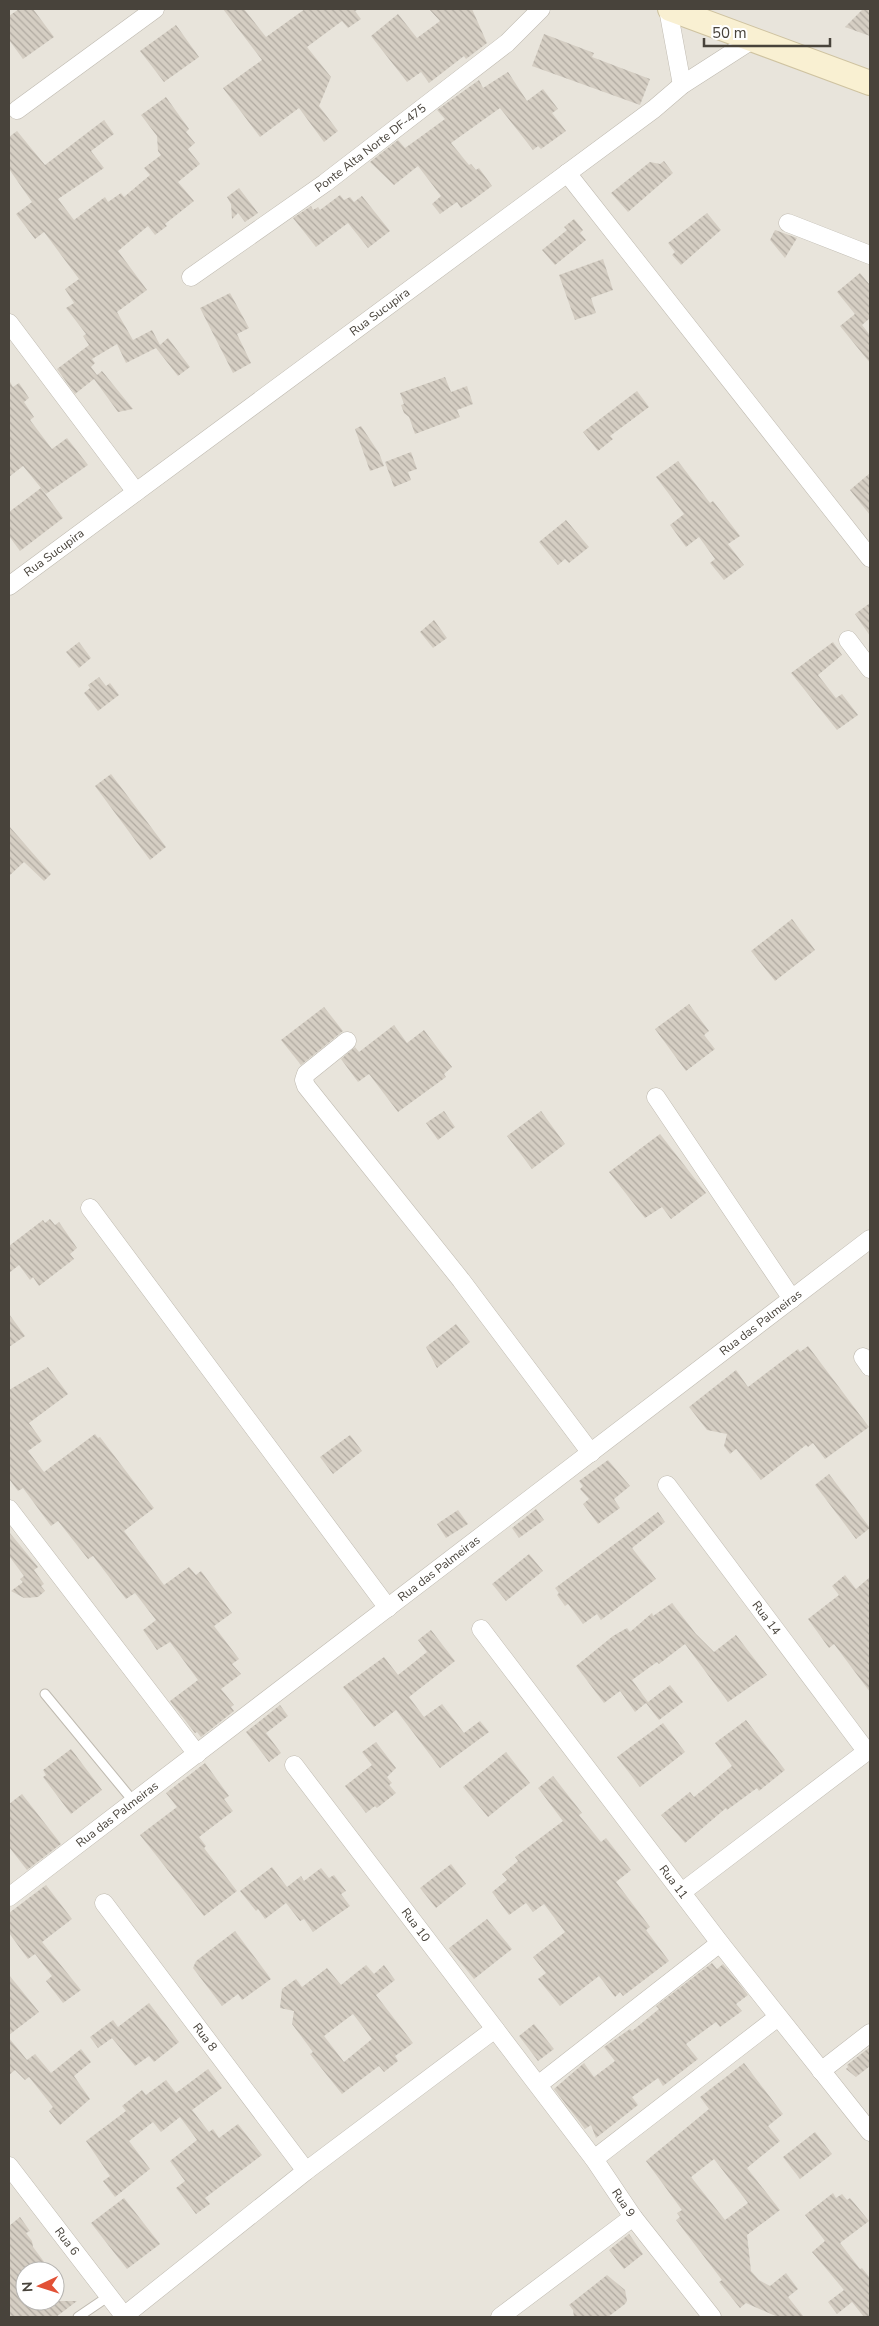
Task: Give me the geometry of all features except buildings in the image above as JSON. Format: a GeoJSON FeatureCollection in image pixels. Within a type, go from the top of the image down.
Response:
{"type":"FeatureCollection","features":[{"type":"Feature","properties":{"kind":"street"},"geometry":{"type":"LineString","coordinates":[[17,110],[155,9]]}},
{"type":"Feature","properties":{"kind":"street","name":"Ponte Alta Norte DF-475"},"geometry":{"type":"LineString","coordinates":[[191,276],[325,183],[507,43],[542,9]]}},
{"type":"Feature","properties":{"kind":"street"},"geometry":{"type":"LineString","coordinates":[[669,9],[870,83]]}},
{"type":"Feature","properties":{"kind":"street"},"geometry":{"type":"LineString","coordinates":[[669,9],[682,85]]}},
{"type":"Feature","properties":{"kind":"street","name":"Rua Sucupira"},"geometry":{"type":"LineString","coordinates":[[9,586],[567,174],[654,109],[682,85],[752,40]]}},
{"type":"Feature","properties":{"kind":"street"},"geometry":{"type":"LineString","coordinates":[[567,174],[870,558]]}},
{"type":"Feature","properties":{"kind":"street"},"geometry":{"type":"LineString","coordinates":[[788,223],[870,255]]}},
{"type":"Feature","properties":{"kind":"street"},"geometry":{"type":"LineString","coordinates":[[9,323],[136,492]]}},
{"type":"Feature","properties":{"kind":"street"},"geometry":{"type":"LineString","coordinates":[[848,640],[870,669]]}},
{"type":"Feature","properties":{"kind":"street"},"geometry":{"type":"LineString","coordinates":[[347,1041],[306,1074],[304,1080],[306,1086],[461,1280],[591,1453]]}},
{"type":"Feature","properties":{"kind":"street"},"geometry":{"type":"LineString","coordinates":[[656,1097],[792,1299]]}},
{"type":"Feature","properties":{"kind":"street"},"geometry":{"type":"LineString","coordinates":[[90,1208],[388,1608]]}},
{"type":"Feature","properties":{"kind":"street","name":"Rua das Palmeiras"},"geometry":{"type":"LineString","coordinates":[[9,1897],[870,1239]]}},
{"type":"Feature","properties":{"kind":"street","name":"Rua 14"},"geometry":{"type":"LineString","coordinates":[[667,1485],[868,1750]]}},
{"type":"Feature","properties":{"kind":"street"},"geometry":{"type":"LineString","coordinates":[[9,1509],[197,1754]]}},
{"type":"Feature","properties":{"kind":"street","name":"Rua 11"},"geometry":{"type":"LineString","coordinates":[[481,1629],[720,1943],[870,2132]]}},
{"type":"Feature","properties":{"kind":"street"},"geometry":{"type":"LineString","coordinates":[[682,1892],[868,1750]]}},
{"type":"Feature","properties":{"kind":"street","name":"Rua 10"},"geometry":{"type":"LineString","coordinates":[[294,1764],[538,2085]]}},
{"type":"Feature","properties":{"kind":"street","name":"Rua 8"},"geometry":{"type":"LineString","coordinates":[[104,1902],[306,2171]]}},
{"type":"Feature","properties":{"kind":"street"},"geometry":{"type":"LineString","coordinates":[[538,2085],[720,1943]]}},
{"type":"Feature","properties":{"kind":"street"},"geometry":{"type":"LineString","coordinates":[[594,2159],[778,2017]]}},
{"type":"Feature","properties":{"kind":"street"},"geometry":{"type":"LineString","coordinates":[[124,2317],[306,2171],[495,2029]]}},
{"type":"Feature","properties":{"kind":"street"},"geometry":{"type":"LineString","coordinates":[[821,2071],[870,2034]]}},
{"type":"Feature","properties":{"kind":"street","name":"Rua 9"},"geometry":{"type":"LineString","coordinates":[[538,2085],[594,2159],[633,2217],[712,2317]]}},
{"type":"Feature","properties":{"kind":"street","name":"Rua 6"},"geometry":{"type":"LineString","coordinates":[[9,2166],[124,2317]]}},
{"type":"Feature","properties":{"kind":"street"},"geometry":{"type":"LineString","coordinates":[[500,2317],[633,2217]]}},
{"type":"Feature","properties":{"kind":"lane"},"geometry":{"type":"LineString","coordinates":[[45,1694],[134,1802]]}},
{"type":"Feature","properties":{"kind":"lane"},"geometry":{"type":"LineString","coordinates":[[78,2317],[109,2296]]}},
{"type":"Feature","properties":{"kind":"shaded area"},"geometry":{"type":"Polygon","coordinates":[[[9,9],[870,9],[870,2317],[9,2317],[9,9]]]}}]}
